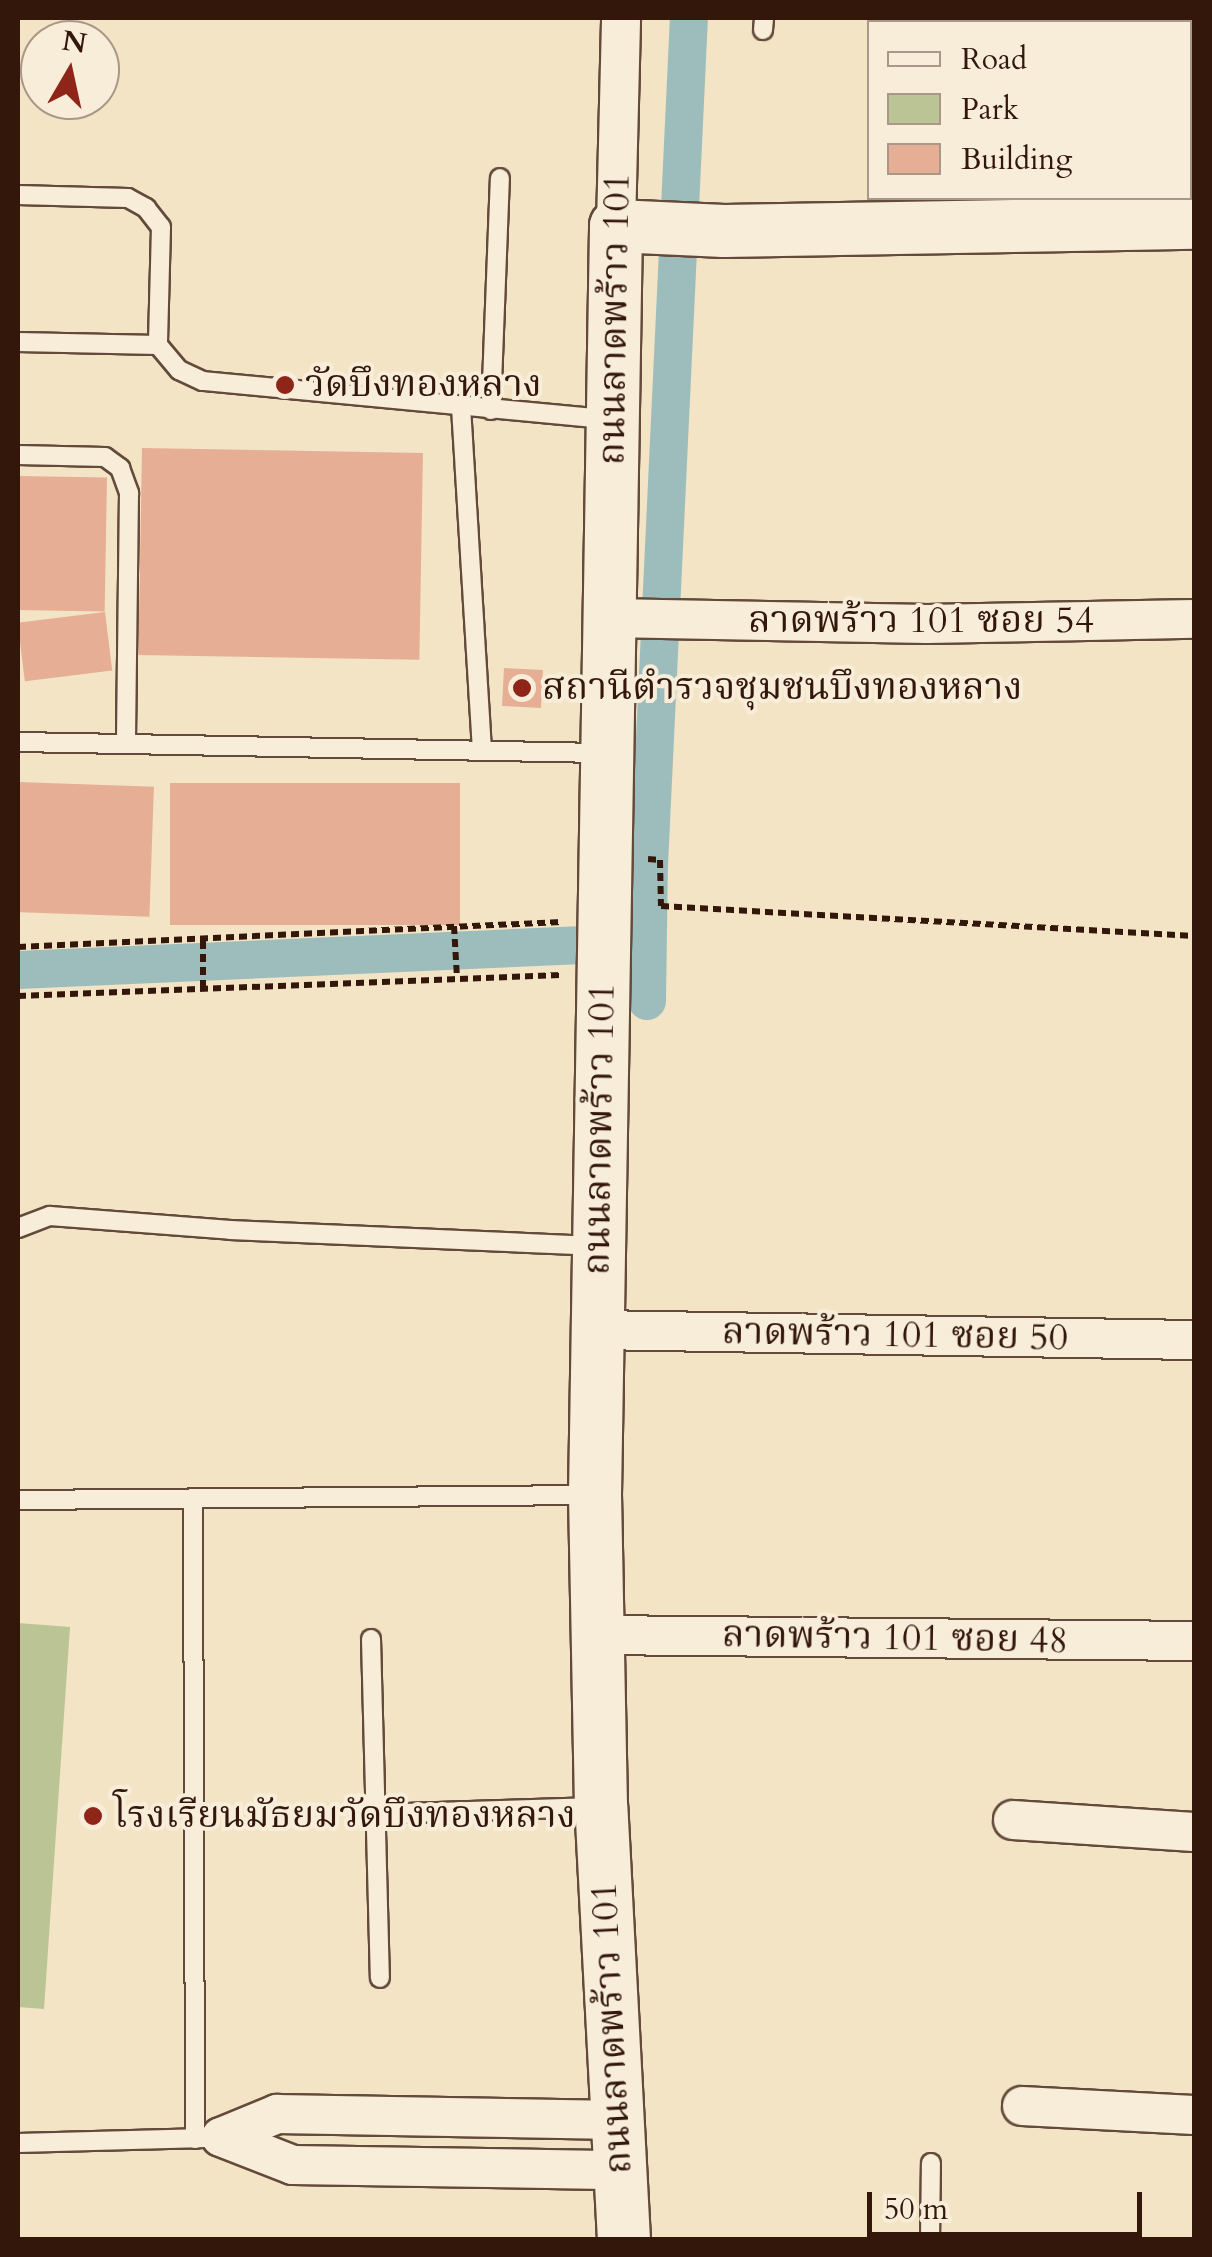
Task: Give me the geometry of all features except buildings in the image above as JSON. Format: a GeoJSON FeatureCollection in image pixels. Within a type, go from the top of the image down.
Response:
{"type":"FeatureCollection","features":[{"type":"Feature","properties":{"kind":"street","name":"ถนนลาดพร้าว 101"},"geometry":{"type":"LineString","coordinates":[[620,18],[625,226],[612,419],[644,620],[607,753],[597,1246],[595,1635],[624,2240]]}},
{"type":"Feature","properties":{"kind":"street"},"geometry":{"type":"LineString","coordinates":[[625,226],[724,231],[1194,223]]}},
{"type":"Feature","properties":{"kind":"street","name":"ลาดพร้าว 101 ซอย 54"},"geometry":{"type":"LineString","coordinates":[[644,620],[927,624],[1194,618]]}},
{"type":"Feature","properties":{"kind":"street","name":"ลาดพร้าว 101 ซอย 50"},"geometry":{"type":"LineString","coordinates":[[596,1330],[1194,1340]]}},
{"type":"Feature","properties":{"kind":"street","name":"ลาดพร้าว 101 ซอย 48"},"geometry":{"type":"LineString","coordinates":[[595,1635],[1194,1642]]}},
{"type":"Feature","properties":{"kind":"street"},"geometry":{"type":"LineString","coordinates":[[1012,1820],[1194,1832]]}},
{"type":"Feature","properties":{"kind":"street"},"geometry":{"type":"LineString","coordinates":[[1022,2106],[1194,2114]]}},
{"type":"Feature","properties":{"kind":"street"},"geometry":{"type":"LineString","coordinates":[[208,2138],[276,2114],[619,2145]]}},
{"type":"Feature","properties":{"kind":"street"},"geometry":{"type":"LineString","coordinates":[[208,2138],[293,2165],[619,2145]]}},
{"type":"Feature","properties":{"kind":"lane"},"geometry":{"type":"LineString","coordinates":[[491,410],[500,178]]}},
{"type":"Feature","properties":{"kind":"lane"},"geometry":{"type":"LineString","coordinates":[[18,195],[128,198],[146,208],[161,227],[158,346],[179,370],[203,381],[612,419]]}},
{"type":"Feature","properties":{"kind":"lane"},"geometry":{"type":"LineString","coordinates":[[18,342],[158,346]]}},
{"type":"Feature","properties":{"kind":"lane"},"geometry":{"type":"LineString","coordinates":[[462,407],[482,750]]}},
{"type":"Feature","properties":{"kind":"lane"},"geometry":{"type":"LineString","coordinates":[[18,455],[105,457],[120,468],[128,493],[126,744]]}},
{"type":"Feature","properties":{"kind":"lane"},"geometry":{"type":"LineString","coordinates":[[18,742],[607,753]]}},
{"type":"Feature","properties":{"kind":"lane"},"geometry":{"type":"LineString","coordinates":[[18,1228],[50,1216],[230,1230],[597,1246]]}},
{"type":"Feature","properties":{"kind":"lane"},"geometry":{"type":"LineString","coordinates":[[18,1500],[595,1495]]}},
{"type":"Feature","properties":{"kind":"lane"},"geometry":{"type":"LineString","coordinates":[[18,2143],[208,2138],[193,1500]]}},
{"type":"Feature","properties":{"kind":"lane"},"geometry":{"type":"LineString","coordinates":[[370,1639],[380,1978]]}},
{"type":"Feature","properties":{"kind":"lane"},"geometry":{"type":"LineString","coordinates":[[375,1814],[601,1807]]}},
{"type":"Feature","properties":{"kind":"lane"},"geometry":{"type":"LineString","coordinates":[[930,2162],[930,2240]]}},
{"type":"Feature","properties":{"kind":"path"},"geometry":{"type":"LineString","coordinates":[[658,860],[661,906],[1194,936]]}},
{"type":"Feature","properties":{"kind":"path"},"geometry":{"type":"LineString","coordinates":[[18,947],[203,942],[603,920]]}},
{"type":"Feature","properties":{"kind":"path"},"geometry":{"type":"LineString","coordinates":[[454,928],[456,977]]}},
{"type":"Feature","properties":{"kind":"path"},"geometry":{"type":"LineString","coordinates":[[203,942],[203,986]]}},
{"type":"Feature","properties":{"kind":"path"},"geometry":{"type":"LineString","coordinates":[[18,996],[456,977],[602,990]]}},
{"type":"Feature","properties":{"kind":"green space"},"geometry":{"type":"Polygon","coordinates":[[[18,1623],[70,1627],[44,2009],[18,2007],[18,1623]]]}},
{"type":"Feature","properties":{"kind":"waterway"},"geometry":{"type":"LineString","coordinates":[[647,1001],[649,865],[689,18]]}},
{"type":"Feature","properties":{"kind":"waterway"},"geometry":{"type":"LineString","coordinates":[[18,970],[629,943]]}},
{"type":"Feature","properties":{"kind":"place","name":"วัดบึงทองหลาง"},"geometry":{"type":"Point","coordinates":[285,385]}},
{"type":"Feature","properties":{"kind":"place","name":"สถานีตำรวจชุมชนบึงทองหลาง"},"geometry":{"type":"Point","coordinates":[522,688]}},
{"type":"Feature","properties":{"kind":"place","name":"โรงเรียนมัธยมวัดบึงทองหลาง"},"geometry":{"type":"Point","coordinates":[93,1816]}}]}
